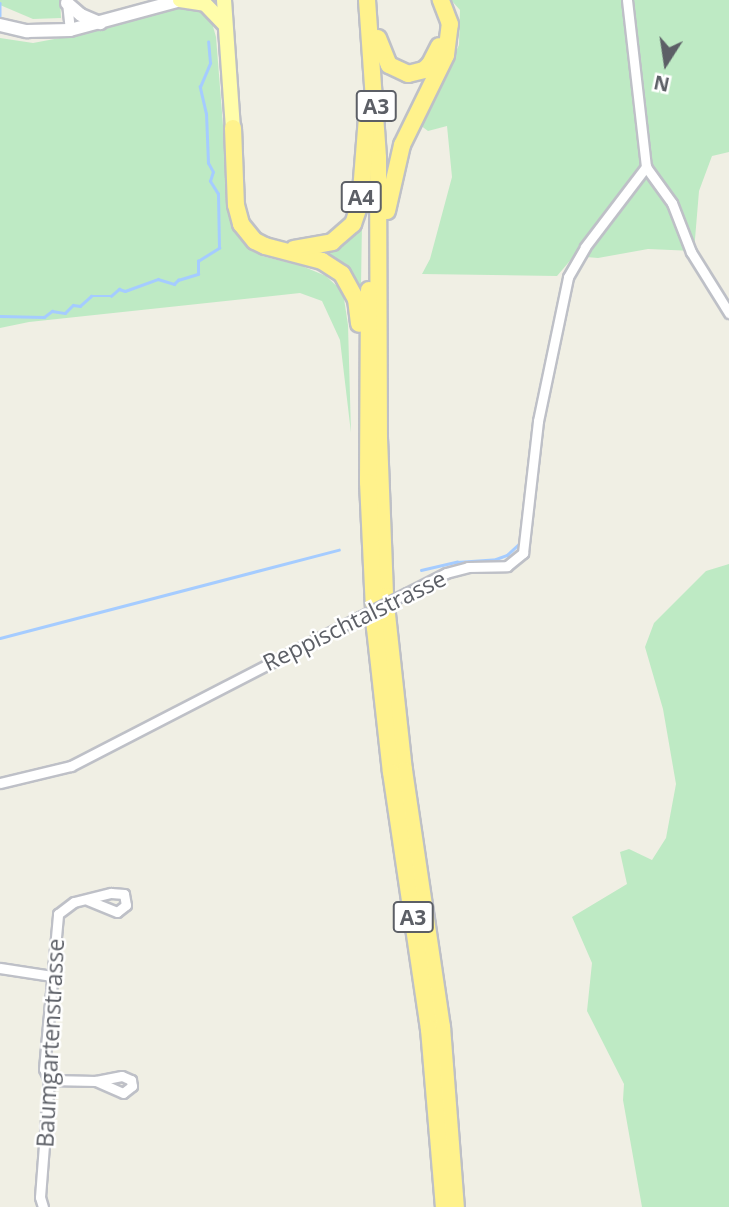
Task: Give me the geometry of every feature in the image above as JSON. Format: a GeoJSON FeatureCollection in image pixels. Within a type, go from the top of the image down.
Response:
{"type":"FeatureCollection","features":[{"type":"Feature","properties":{"kind":"highway"},"geometry":{"type":"LineString","coordinates":[[364,3],[389,65],[400,72],[416,73],[435,58],[441,39],[439,18],[430,0]]}},
{"type":"Feature","properties":{"kind":"highway","name":"A4"},"geometry":{"type":"LineString","coordinates":[[379,290],[385,270],[388,203],[396,163],[412,121],[443,64],[449,44],[450,24],[441,0]]}},
{"type":"Feature","properties":{"kind":"highway","name":"A3"},"geometry":{"type":"LineString","coordinates":[[364,3],[369,550],[391,772],[429,1029],[444,1207]]}},
{"type":"Feature","properties":{"kind":"highway","name":"A3"},"geometry":{"type":"LineString","coordinates":[[364,3],[378,158],[380,492],[387,629],[404,770],[442,1027],[456,1207]]}},
{"type":"Feature","properties":{"kind":"highway","name":"A4"},"geometry":{"type":"LineString","coordinates":[[309,253],[341,237],[358,214],[367,117]]}},
{"type":"Feature","properties":{"kind":"highway"},"geometry":{"type":"LineString","coordinates":[[233,128],[240,204],[246,222],[266,242],[309,253],[335,268],[353,290],[359,317],[359,375],[368,390]]}},
{"type":"Feature","properties":{"kind":"main road"},"geometry":{"type":"LineString","coordinates":[[3,26],[38,32],[70,30],[181,0],[205,4],[217,13],[226,26]]}},
{"type":"Feature","properties":{"kind":"main road"},"geometry":{"type":"LineString","coordinates":[[224,0],[233,128]]}},
{"type":"Feature","properties":{"kind":"main road"},"geometry":{"type":"LineString","coordinates":[[67,2],[81,15],[100,23]]}},
{"type":"Feature","properties":{"kind":"street"},"geometry":{"type":"LineString","coordinates":[[627,0],[646,167],[672,203],[690,249],[729,313]]}},
{"type":"Feature","properties":{"kind":"street"},"geometry":{"type":"LineString","coordinates":[[67,2],[70,30]]}},
{"type":"Feature","properties":{"kind":"street","name":"Reppischtalstrasse"},"geometry":{"type":"LineString","coordinates":[[0,783],[71,766],[446,573],[468,568],[508,566],[523,553],[538,421],[568,277],[585,247],[646,167]]}},
{"type":"Feature","properties":{"kind":"street","name":"Baumgartenstrasse"},"geometry":{"type":"LineString","coordinates":[[43,1207],[40,1197],[49,1080],[44,1069],[58,914],[67,905],[88,900]]}},
{"type":"Feature","properties":{"kind":"street"},"geometry":{"type":"LineString","coordinates":[[0,968],[52,976]]}},
{"type":"Feature","properties":{"kind":"street"},"geometry":{"type":"LineString","coordinates":[[49,1080],[96,1081]]}},
{"type":"Feature","properties":{"kind":"green space"},"geometry":{"type":"Polygon","coordinates":[[[0,0],[60,0],[61,18],[33,19],[0,5],[0,0]]]}},
{"type":"Feature","properties":{"kind":"green space"},"geometry":{"type":"Polygon","coordinates":[[[451,0],[729,0],[729,152],[712,156],[699,191],[694,251],[648,249],[598,258],[574,256],[557,276],[422,274],[430,259],[452,177],[447,126],[428,131],[420,125],[459,45],[460,10],[451,0]]]}},
{"type":"Feature","properties":{"kind":"green space"},"geometry":{"type":"Polygon","coordinates":[[[187,4],[202,7],[212,23],[216,37],[231,226],[245,245],[262,256],[302,266],[326,276],[343,292],[348,325],[351,433],[340,340],[322,301],[300,293],[29,322],[0,328],[0,38],[33,43],[81,34],[187,4]]]}},
{"type":"Feature","properties":{"kind":"green space"},"geometry":{"type":"Polygon","coordinates":[[[362,222],[361,287],[348,273],[312,251],[362,222]]]}},
{"type":"Feature","properties":{"kind":"green space"},"geometry":{"type":"Polygon","coordinates":[[[729,564],[729,1207],[642,1207],[623,1100],[624,1084],[587,1011],[592,963],[572,917],[627,884],[620,852],[629,849],[652,860],[666,838],[676,784],[663,709],[645,647],[654,623],[706,571],[729,564]]]}},
{"type":"Feature","properties":{"kind":"waterway"},"geometry":{"type":"LineString","coordinates":[[0,3],[0,18]]}},
{"type":"Feature","properties":{"kind":"waterway"},"geometry":{"type":"LineString","coordinates":[[0,316],[44,317],[52,311],[65,313],[73,305],[80,306],[91,296],[111,296],[119,289],[125,291],[158,279],[174,284],[178,280],[198,274],[198,261],[219,248],[218,194],[210,181],[213,172],[208,163],[206,114],[200,87],[210,63],[208,42]]}},
{"type":"Feature","properties":{"kind":"waterway"},"geometry":{"type":"LineString","coordinates":[[421,570],[457,562],[496,559],[507,555],[522,541]]}},
{"type":"Feature","properties":{"kind":"waterway"},"geometry":{"type":"LineString","coordinates":[[0,638],[339,550]]}}]}
